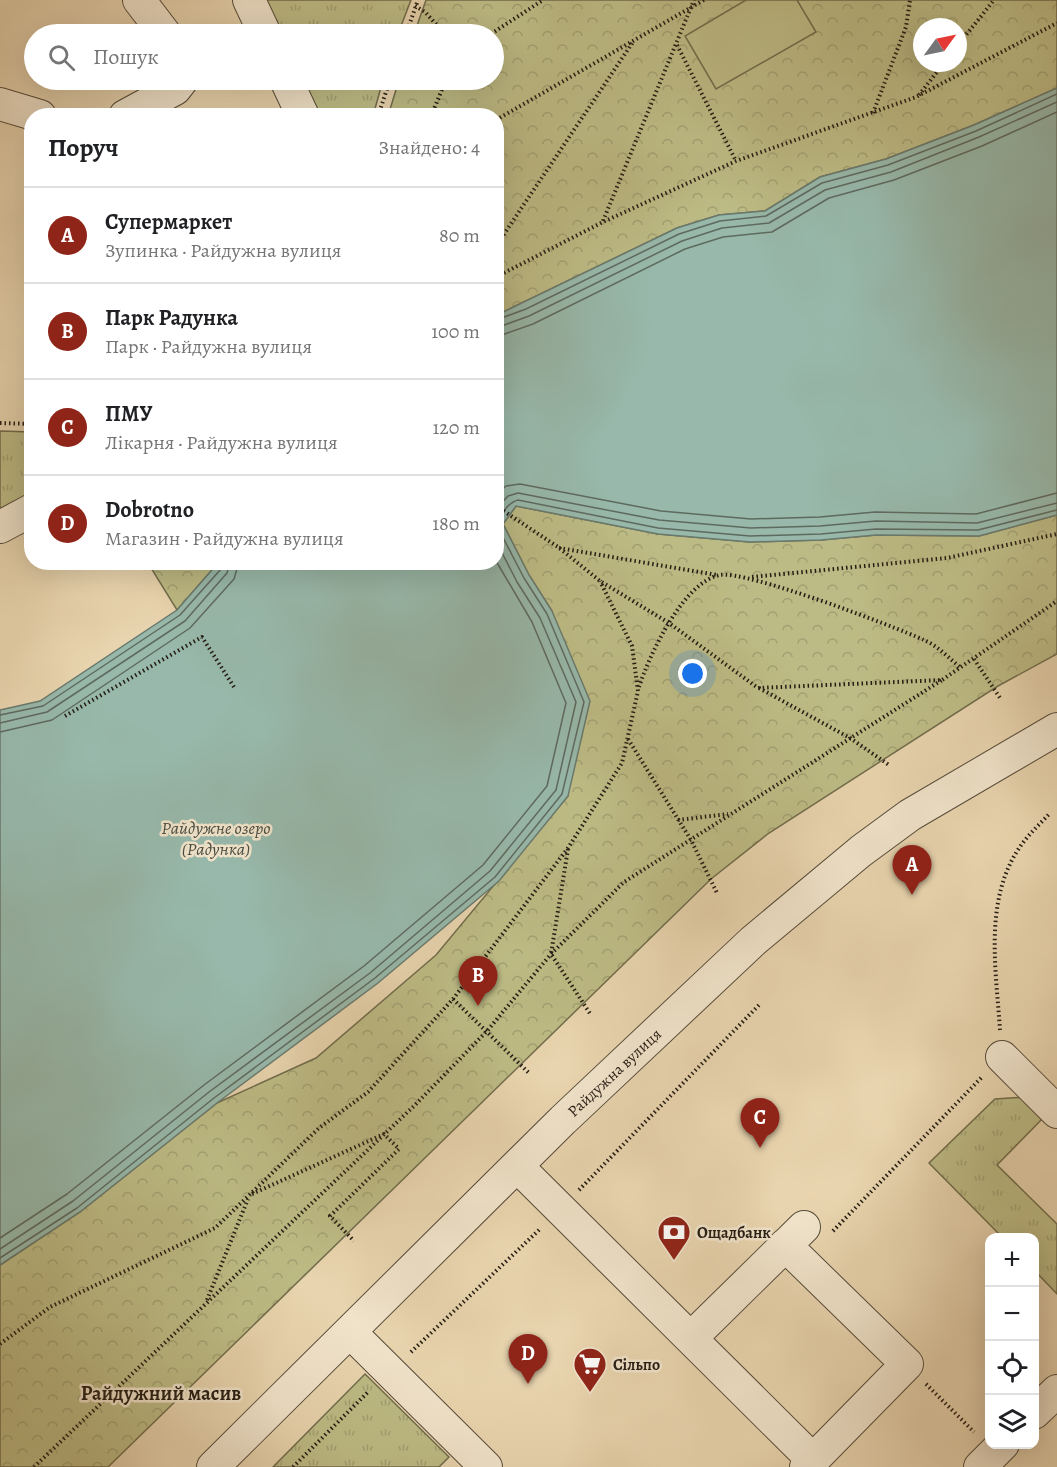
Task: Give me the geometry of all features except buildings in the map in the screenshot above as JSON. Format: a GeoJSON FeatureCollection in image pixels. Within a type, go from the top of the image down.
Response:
{"type":"FeatureCollection","features":[{"type":"Feature","properties":{"kind":"street"},"geometry":{"type":"LineString","coordinates":[[139,0],[157,24]]}},
{"type":"Feature","properties":{"kind":"street"},"geometry":{"type":"LineString","coordinates":[[249,0],[260,24]]}},
{"type":"Feature","properties":{"kind":"street"},"geometry":{"type":"LineString","coordinates":[[140,108],[173,90]]}},
{"type":"Feature","properties":{"kind":"street"},"geometry":{"type":"LineString","coordinates":[[291,90],[299,108]]}},
{"type":"Feature","properties":{"kind":"street"},"geometry":{"type":"LineString","coordinates":[[0,104],[24,111]]}},
{"type":"Feature","properties":{"kind":"street"},"geometry":{"type":"LineString","coordinates":[[0,527],[24,514]]}},
{"type":"Feature","properties":{"kind":"street","name":"Райдужна вулиця"},"geometry":{"type":"LineString","coordinates":[[213,1467],[517,1166],[753,941],[861,851],[910,814],[1057,729]]}},
{"type":"Feature","properties":{"kind":"street"},"geometry":{"type":"LineString","coordinates":[[1002,1057],[1057,1112]]}},
{"type":"Feature","properties":{"kind":"street"},"geometry":{"type":"LineString","coordinates":[[517,1166],[691,1338],[810,1464],[907,1364],[795,1236],[691,1338]]}},
{"type":"Feature","properties":{"kind":"street"},"geometry":{"type":"LineString","coordinates":[[350,1332],[486,1467]]}},
{"type":"Feature","properties":{"kind":"street"},"geometry":{"type":"LineString","coordinates":[[1039,1409],[1057,1391]]}},
{"type":"Feature","properties":{"kind":"path"},"geometry":{"type":"LineString","coordinates":[[409,24],[418,0]]}},
{"type":"Feature","properties":{"kind":"path"},"geometry":{"type":"LineString","coordinates":[[504,26],[543,0]]}},
{"type":"Feature","properties":{"kind":"path"},"geometry":{"type":"LineString","coordinates":[[603,222],[694,0]]}},
{"type":"Feature","properties":{"kind":"path"},"geometry":{"type":"LineString","coordinates":[[504,115],[704,0]]}},
{"type":"Feature","properties":{"kind":"path"},"geometry":{"type":"LineString","coordinates":[[872,113],[906,27],[910,0]]}},
{"type":"Feature","properties":{"kind":"path"},"geometry":{"type":"LineString","coordinates":[[967,34],[994,0]]}},
{"type":"Feature","properties":{"kind":"path"},"geometry":{"type":"LineString","coordinates":[[415,6],[425,12],[436,24]]}},
{"type":"Feature","properties":{"kind":"path"},"geometry":{"type":"LineString","coordinates":[[504,273],[603,222],[736,161],[916,98],[1057,23]]}},
{"type":"Feature","properties":{"kind":"path"},"geometry":{"type":"LineString","coordinates":[[504,234],[633,42]]}},
{"type":"Feature","properties":{"kind":"path"},"geometry":{"type":"LineString","coordinates":[[677,44],[736,161]]}},
{"type":"Feature","properties":{"kind":"path"},"geometry":{"type":"LineString","coordinates":[[916,98],[937,72]]}},
{"type":"Feature","properties":{"kind":"path"},"geometry":{"type":"LineString","coordinates":[[381,108],[387,90]]}},
{"type":"Feature","properties":{"kind":"path"},"geometry":{"type":"LineString","coordinates":[[434,108],[442,90]]}},
{"type":"Feature","properties":{"kind":"path"},"geometry":{"type":"LineString","coordinates":[[0,423],[24,424]]}},
{"type":"Feature","properties":{"kind":"path"},"geometry":{"type":"LineString","coordinates":[[504,512],[558,548],[600,581],[669,623],[758,688],[850,738],[889,765]]}},
{"type":"Feature","properties":{"kind":"path"},"geometry":{"type":"LineString","coordinates":[[558,548],[749,578],[947,558],[1057,534]]}},
{"type":"Feature","properties":{"kind":"path"},"geometry":{"type":"LineString","coordinates":[[0,1344],[50,1307],[215,1228],[319,1128],[368,1092],[453,999],[568,848],[622,763],[648,658],[669,623],[694,590],[719,575]]}},
{"type":"Feature","properties":{"kind":"path"},"geometry":{"type":"LineString","coordinates":[[749,578],[927,641],[961,668]]}},
{"type":"Feature","properties":{"kind":"path"},"geometry":{"type":"LineString","coordinates":[[600,581],[632,646],[638,691]]}},
{"type":"Feature","properties":{"kind":"path"},"geometry":{"type":"LineString","coordinates":[[34,1467],[384,1134],[487,1031],[551,954],[624,882],[961,668],[1057,601]]}},
{"type":"Feature","properties":{"kind":"path"},"geometry":{"type":"LineString","coordinates":[[65,716],[202,637],[234,687]]}},
{"type":"Feature","properties":{"kind":"path"},"geometry":{"type":"LineString","coordinates":[[974,659],[1000,698]]}},
{"type":"Feature","properties":{"kind":"path"},"geometry":{"type":"LineString","coordinates":[[758,688],[942,680]]}},
{"type":"Feature","properties":{"kind":"path"},"geometry":{"type":"LineString","coordinates":[[628,739],[691,840],[717,893]]}},
{"type":"Feature","properties":{"kind":"path"},"geometry":{"type":"LineString","coordinates":[[678,820],[731,813]]}},
{"type":"Feature","properties":{"kind":"path"},"geometry":{"type":"LineString","coordinates":[[795,1236],[821,1243],[1002,1057],[994,943],[1000,887],[1021,845],[1050,813]]}},
{"type":"Feature","properties":{"kind":"path"},"geometry":{"type":"LineString","coordinates":[[568,848],[551,954],[591,1015]]}},
{"type":"Feature","properties":{"kind":"path"},"geometry":{"type":"LineString","coordinates":[[453,999],[530,1074]]}},
{"type":"Feature","properties":{"kind":"path"},"geometry":{"type":"LineString","coordinates":[[293,1467],[561,1209],[759,1005]]}},
{"type":"Feature","properties":{"kind":"path"},"geometry":{"type":"LineString","coordinates":[[205,1304],[249,1195],[384,1134]]}},
{"type":"Feature","properties":{"kind":"path"},"geometry":{"type":"LineString","coordinates":[[354,1241],[330,1216],[399,1149],[384,1134]]}},
{"type":"Feature","properties":{"kind":"path"},"geometry":{"type":"LineString","coordinates":[[907,1364],[992,1455]]}},
{"type":"Feature","properties":{"kind":"green space"},"geometry":{"type":"Polygon","coordinates":[[[258,0],[411,0],[402,24],[269,24],[258,0]]]}},
{"type":"Feature","properties":{"kind":"green space"},"geometry":{"type":"Polygon","coordinates":[[[426,0],[1057,0],[1057,88],[974,125],[886,159],[820,177],[765,211],[719,215],[677,228],[504,312],[504,108],[390,108],[396,90],[504,90],[504,24],[418,24],[426,0]]]}},
{"type":"Feature","properties":{"kind":"green space"},"geometry":{"type":"Polygon","coordinates":[[[746,0],[797,0],[816,32],[716,89],[685,36],[746,0]]]}},
{"type":"Feature","properties":{"kind":"green space"},"geometry":{"type":"Polygon","coordinates":[[[297,90],[380,90],[375,108],[306,108],[297,90]]]}},
{"type":"Feature","properties":{"kind":"green space"},"geometry":{"type":"Polygon","coordinates":[[[0,431],[24,432],[24,506],[0,519],[0,431]]]}},
{"type":"Feature","properties":{"kind":"green space"},"geometry":{"type":"Polygon","coordinates":[[[516,506],[658,534],[750,542],[821,540],[876,535],[979,536],[1057,515],[1057,654],[998,686],[769,833],[711,879],[108,1467],[0,1467],[0,1265],[80,1212],[217,1103],[316,1058],[436,955],[568,796],[552,611],[529,575],[504,523],[516,506]]]}},
{"type":"Feature","properties":{"kind":"green space"},"geometry":{"type":"Polygon","coordinates":[[[152,570],[212,570],[177,610],[152,570]]]}},
{"type":"Feature","properties":{"kind":"green space"},"geometry":{"type":"Polygon","coordinates":[[[1026,1097],[1045,1116],[997,1165],[1057,1224],[1057,1294],[1039,1275],[1039,1233],[998,1233],[929,1163],[995,1099],[1026,1097]]]}},
{"type":"Feature","properties":{"kind":"green space"},"geometry":{"type":"Polygon","coordinates":[[[365,1374],[449,1457],[439,1467],[273,1467],[365,1374]]]}},
{"type":"Feature","properties":{"kind":"water","name":"Райдужне озеро (Радунка)"},"geometry":{"type":"Polygon","coordinates":[[[1057,88],[1057,515],[979,536],[876,535],[821,540],[750,542],[658,534],[516,506],[504,523],[504,312],[677,228],[719,215],[765,211],[820,177],[886,159],[974,125],[1057,88]]]}},
{"type":"Feature","properties":{"kind":"water","name":"Райдужне озеро (Радунка)"},"geometry":{"type":"Polygon","coordinates":[[[504,526],[529,575],[552,611],[590,701],[568,796],[499,881],[378,983],[217,1103],[80,1212],[0,1265],[0,710],[40,701],[177,610],[212,570],[504,570],[504,526]]]}},
{"type":"Feature","properties":{"kind":"place","name":"Супермаркет"},"geometry":{"type":"Point","coordinates":[912,895]}},
{"type":"Feature","properties":{"kind":"place","name":"Парк Радунка"},"geometry":{"type":"Point","coordinates":[478,1006]}},
{"type":"Feature","properties":{"kind":"place","name":"ПМУ"},"geometry":{"type":"Point","coordinates":[760,1148]}},
{"type":"Feature","properties":{"kind":"place","name":"Ощадбанк"},"geometry":{"type":"Point","coordinates":[674,1261]}},
{"type":"Feature","properties":{"kind":"place","name":"Dobrotno"},"geometry":{"type":"Point","coordinates":[528,1384]}},
{"type":"Feature","properties":{"kind":"place","name":"Сільпо"},"geometry":{"type":"Point","coordinates":[590,1393]}},
{"type":"Feature","properties":{"kind":"district","name":"Райдужний масив"},"geometry":{"type":"Point","coordinates":[161,1393]}}]}
